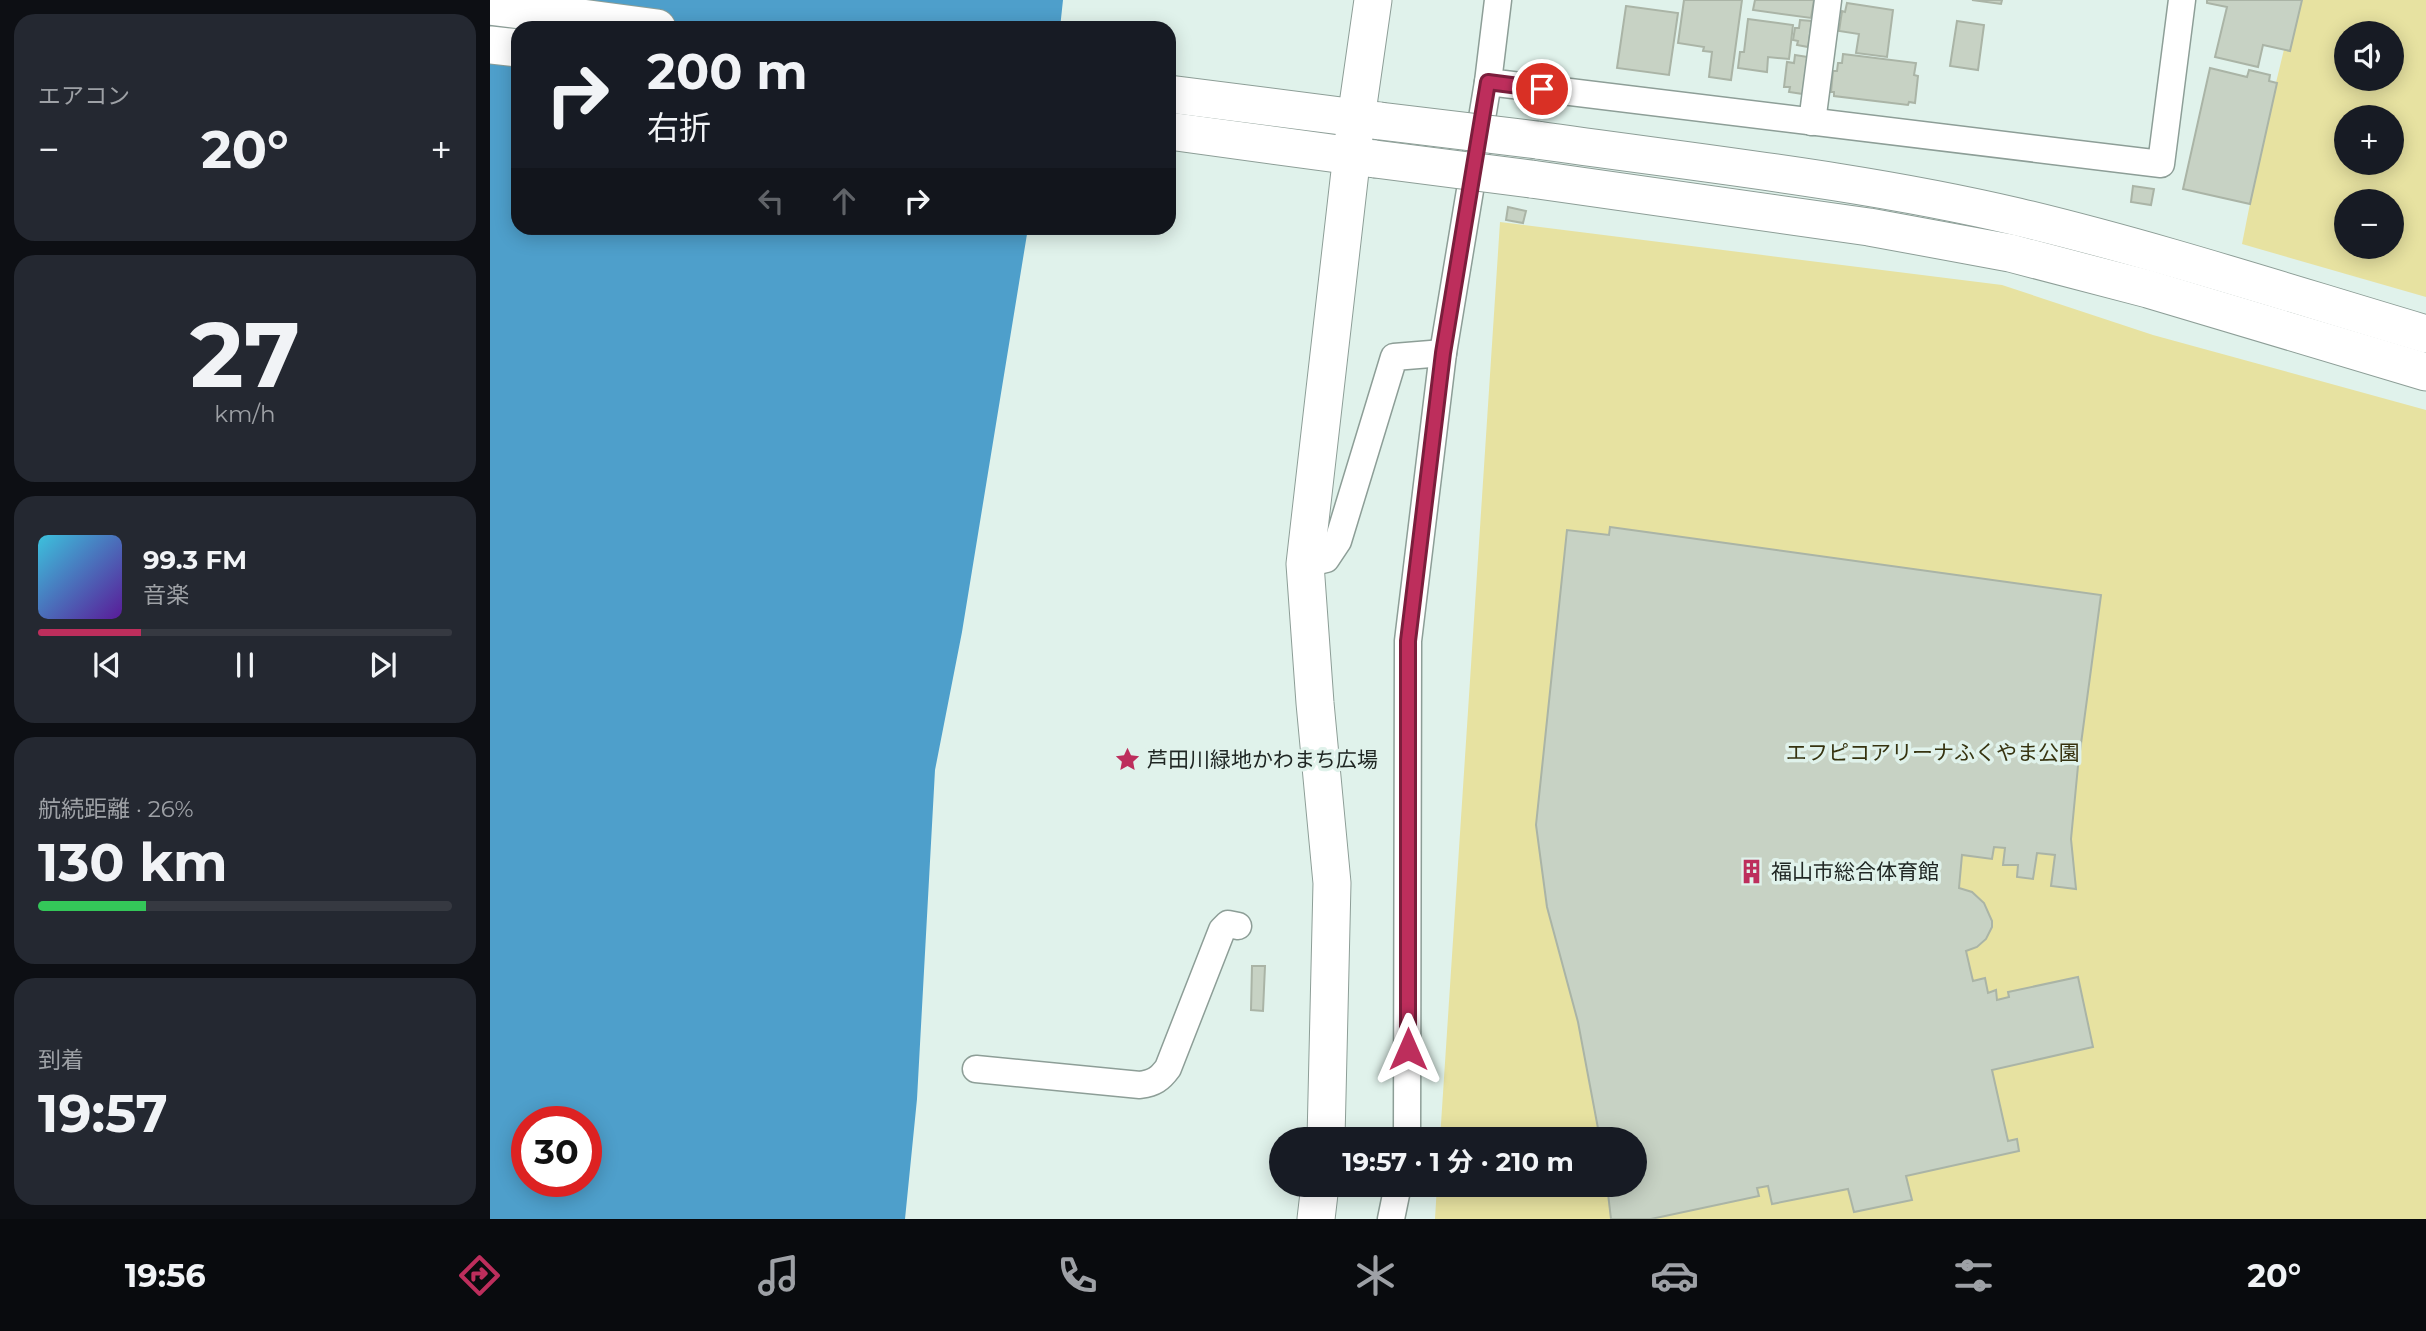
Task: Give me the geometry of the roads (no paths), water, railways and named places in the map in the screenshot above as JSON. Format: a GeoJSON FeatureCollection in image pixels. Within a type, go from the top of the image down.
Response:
{"type":"FeatureCollection","features":[{"type":"Feature","properties":{"kind":"street"},"geometry":{"type":"LineString","coordinates":[[1326,1127],[1332,883],[1315,703],[1306,564],[1363,157],[1353,118],[1373,0]]}},
{"type":"Feature","properties":{"kind":"street"},"geometry":{"type":"LineString","coordinates":[[1408,1127],[1408,641],[1443,353],[1488,82],[1498,0]]}},
{"type":"Feature","properties":{"kind":"street"},"geometry":{"type":"LineString","coordinates":[[1812,122],[1828,0]]}},
{"type":"Feature","properties":{"kind":"street"},"geometry":{"type":"LineString","coordinates":[[1488,82],[2161,164],[2182,0]]}},
{"type":"Feature","properties":{"kind":"street"},"geometry":{"type":"LineString","coordinates":[[490,6],[604,21]]}},
{"type":"Feature","properties":{"kind":"street"},"geometry":{"type":"LineString","coordinates":[[490,45],[511,47]]}},
{"type":"Feature","properties":{"kind":"street"},"geometry":{"type":"LineString","coordinates":[[1176,95],[1537,139],[1874,189],[2018,217],[2155,254],[2426,334]]}},
{"type":"Feature","properties":{"kind":"street"},"geometry":{"type":"LineString","coordinates":[[1176,132],[1869,227],[2010,253],[2148,289],[2426,373]]}},
{"type":"Feature","properties":{"kind":"street"},"geometry":{"type":"LineString","coordinates":[[1306,564],[1326,559],[1338,541],[1394,357],[1443,353]]}},
{"type":"Feature","properties":{"kind":"street"},"geometry":{"type":"LineString","coordinates":[[976,1069],[1152,1084],[1161,1078],[1168,1068],[1222,930],[1228,924],[1238,926]]}},
{"type":"Feature","properties":{"kind":"street"},"geometry":{"type":"LineString","coordinates":[[1316,1219],[1319,1197]]}},
{"type":"Feature","properties":{"kind":"street"},"geometry":{"type":"LineString","coordinates":[[1391,1219],[1396,1197]]}},
{"type":"Feature","properties":{"kind":"water"},"geometry":{"type":"Polygon","coordinates":[[[490,0],[1063,0],[1061,21],[511,21],[511,235],[1027,235],[962,632],[935,770],[917,1099],[905,1219],[490,1219],[490,0]]]}},
{"type":"Feature","properties":{"kind":"place","name":"芦田川緑地かわまち広場"},"geometry":{"type":"Point","coordinates":[1127,760]}},
{"type":"Feature","properties":{"kind":"place","name":"福山市総合体育館"},"geometry":{"type":"Point","coordinates":[1751,872]}},
{"type":"Feature","properties":{"kind":"park label","name":"エフピコアリーナふくやま公園"},"geometry":{"type":"Point","coordinates":[1933,753]}}]}
